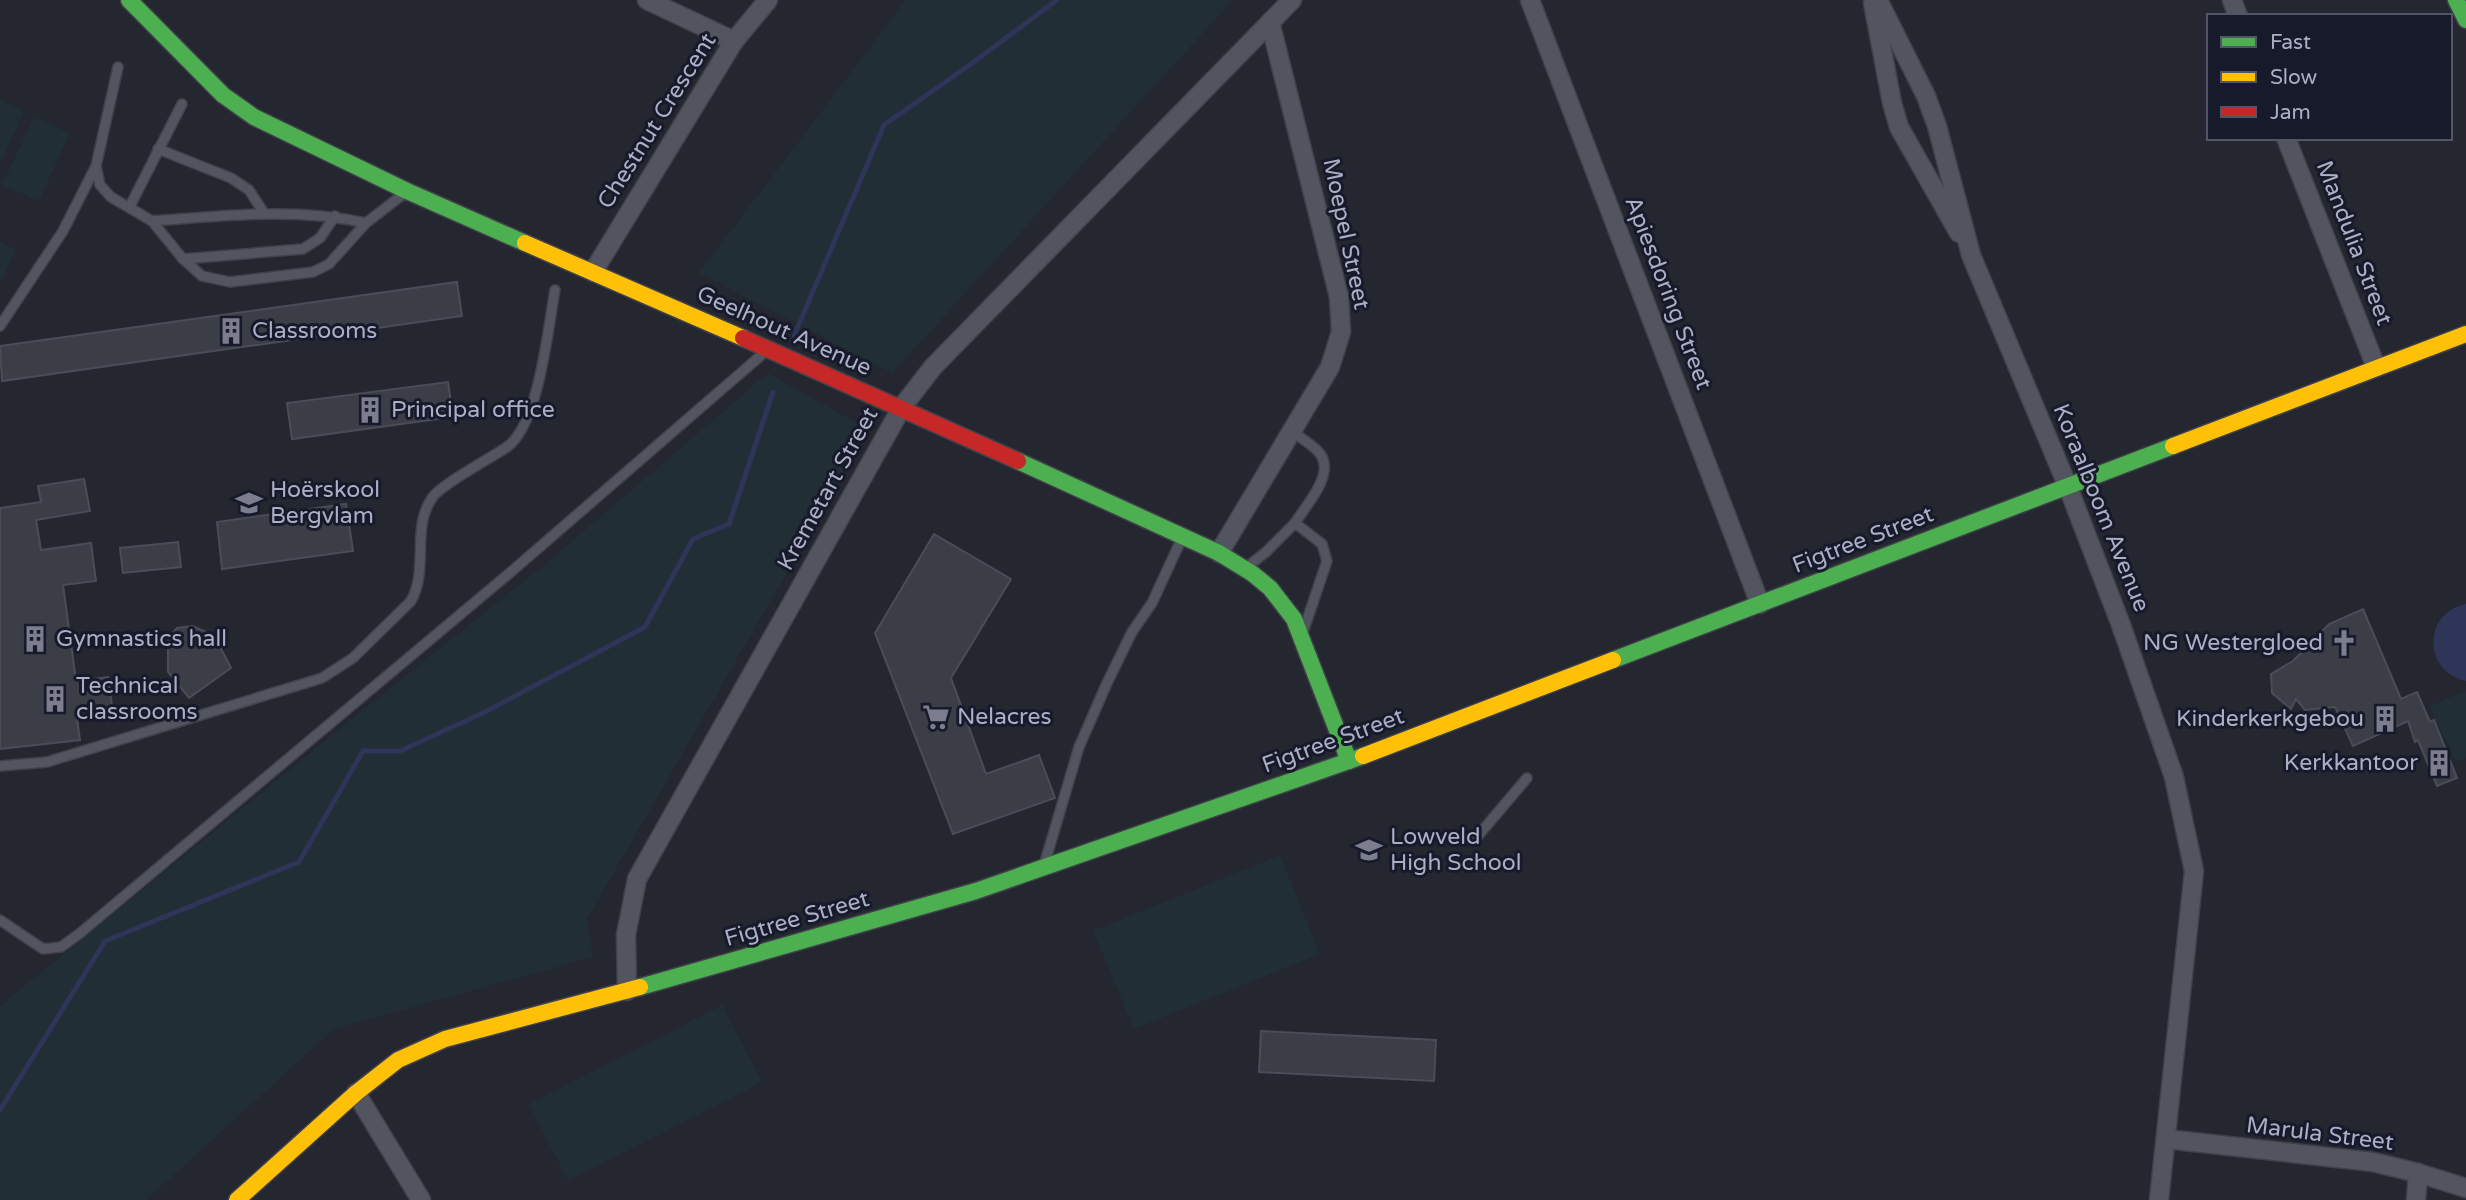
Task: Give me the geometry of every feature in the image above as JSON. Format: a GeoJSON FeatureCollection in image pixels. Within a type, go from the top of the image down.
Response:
{"type":"FeatureCollection","features":[{"type":"Feature","properties":{"kind":"street","name":"Geelhout Avenue"},"geometry":{"type":"LineString","coordinates":[[129,0],[223,94],[254,117],[407,191],[902,407],[1219,553],[1260,576],[1281,598],[1294,619],[1349,761]]}},
{"type":"Feature","properties":{"kind":"street"},"geometry":{"type":"LineString","coordinates":[[647,0],[734,41]]}},
{"type":"Feature","properties":{"kind":"street","name":"Chestnut Crescent"},"geometry":{"type":"LineString","coordinates":[[593,272],[734,41],[768,0]]}},
{"type":"Feature","properties":{"kind":"street","name":"Kremetart Street"},"geometry":{"type":"LineString","coordinates":[[627,991],[626,935],[637,879],[902,407],[933,367],[1292,0]]}},
{"type":"Feature","properties":{"kind":"street","name":"Apiesdoring Street"},"geometry":{"type":"LineString","coordinates":[[1531,0],[1760,604]]}},
{"type":"Feature","properties":{"kind":"street","name":"Koraalboom Avenue"},"geometry":{"type":"LineString","coordinates":[[1875,0],[1926,96],[1937,126],[1971,254]]}},
{"type":"Feature","properties":{"kind":"street","name":"Koraalboom Avenue"},"geometry":{"type":"LineString","coordinates":[[1875,0],[1892,103],[1899,127],[1971,254],[2068,487],[2121,625],[2174,776],[2194,870],[2159,1200]]}},
{"type":"Feature","properties":{"kind":"street"},"geometry":{"type":"LineString","coordinates":[[2456,0],[2466,20]]}},
{"type":"Feature","properties":{"kind":"street","name":"Moepel Street"},"geometry":{"type":"LineString","coordinates":[[1219,553],[1330,367],[1341,332],[1339,297],[1270,22]]}},
{"type":"Feature","properties":{"kind":"street","name":"Mandulia Street"},"geometry":{"type":"LineString","coordinates":[[2287,140],[2375,367]]}},
{"type":"Feature","properties":{"kind":"street","name":"Figtree Street"},"geometry":{"type":"LineString","coordinates":[[237,1200],[356,1093],[398,1060],[445,1038],[627,991],[976,891],[1349,761],[2466,334]]}},
{"type":"Feature","properties":{"kind":"street"},"geometry":{"type":"LineString","coordinates":[[356,1093],[421,1200]]}},
{"type":"Feature","properties":{"kind":"street","name":"Marula Street"},"geometry":{"type":"LineString","coordinates":[[2166,1139],[2373,1162],[2466,1188]]}},
{"type":"Feature","properties":{"kind":"street"},"geometry":{"type":"LineString","coordinates":[[2416,1200],[2418,1173]]}},
{"type":"Feature","properties":{"kind":"lane"},"geometry":{"type":"LineString","coordinates":[[0,326],[63,231],[96,166],[118,67]]}},
{"type":"Feature","properties":{"kind":"lane"},"geometry":{"type":"LineString","coordinates":[[130,206],[182,104]]}},
{"type":"Feature","properties":{"kind":"lane"},"geometry":{"type":"LineString","coordinates":[[158,149],[231,178],[249,190],[264,213]]}},
{"type":"Feature","properties":{"kind":"lane"},"geometry":{"type":"LineString","coordinates":[[96,166],[100,185],[111,197],[152,221],[183,259],[202,276],[230,282],[313,272],[338,256],[366,223],[407,191]]}},
{"type":"Feature","properties":{"kind":"lane"},"geometry":{"type":"LineString","coordinates":[[152,221],[264,213],[335,216],[366,223]]}},
{"type":"Feature","properties":{"kind":"lane"},"geometry":{"type":"LineString","coordinates":[[183,259],[303,249],[320,238],[335,216]]}},
{"type":"Feature","properties":{"kind":"lane"},"geometry":{"type":"LineString","coordinates":[[0,766],[47,762],[322,678],[353,658],[411,601],[417,590],[422,518],[433,495],[511,444],[523,425],[538,382],[555,290]]}},
{"type":"Feature","properties":{"kind":"lane"},"geometry":{"type":"LineString","coordinates":[[0,920],[43,949],[61,947],[79,934],[512,572],[769,348]]}},
{"type":"Feature","properties":{"kind":"lane"},"geometry":{"type":"LineString","coordinates":[[1244,568],[1266,552],[1295,523],[1323,477],[1326,466],[1320,453],[1292,431]]}},
{"type":"Feature","properties":{"kind":"lane"},"geometry":{"type":"LineString","coordinates":[[1295,523],[1322,544],[1327,561],[1324,577],[1301,637]]}},
{"type":"Feature","properties":{"kind":"lane"},"geometry":{"type":"LineString","coordinates":[[1044,867],[1079,747],[1132,632],[1152,603],[1182,537]]}},
{"type":"Feature","properties":{"kind":"lane"},"geometry":{"type":"LineString","coordinates":[[1477,837],[1527,778]]}},
{"type":"Feature","properties":{"kind":"shaded area"},"geometry":{"type":"Polygon","coordinates":[[[906,0],[1233,0],[892,373],[699,273],[906,0]]]}},
{"type":"Feature","properties":{"kind":"shaded area"},"geometry":{"type":"Polygon","coordinates":[[[0,100],[24,112],[0,164],[0,100]]]}},
{"type":"Feature","properties":{"kind":"shaded area"},"geometry":{"type":"Polygon","coordinates":[[[34,117],[70,133],[39,201],[2,185],[34,117]]]}},
{"type":"Feature","properties":{"kind":"shaded area"},"geometry":{"type":"Polygon","coordinates":[[[0,242],[16,249],[0,284],[0,242]]]}},
{"type":"Feature","properties":{"kind":"shaded area"},"geometry":{"type":"Polygon","coordinates":[[[768,373],[869,430],[587,919],[593,957],[334,1029],[146,1200],[0,1200],[0,1006],[550,560],[768,373]]]}},
{"type":"Feature","properties":{"kind":"shaded area"},"geometry":{"type":"Polygon","coordinates":[[[2466,691],[2466,758],[2456,762],[2429,706],[2466,691]]]}},
{"type":"Feature","properties":{"kind":"shaded area"},"geometry":{"type":"Polygon","coordinates":[[[1280,855],[1320,954],[1134,1029],[1093,931],[1280,855]]]}},
{"type":"Feature","properties":{"kind":"shaded area"},"geometry":{"type":"Polygon","coordinates":[[[722,1005],[762,1082],[568,1181],[529,1104],[722,1005]]]}},
{"type":"Feature","properties":{"kind":"water"},"geometry":{"type":"Polygon","coordinates":[[[2466,604],[2466,681],[2452,675],[2442,666],[2433,642],[2441,619],[2466,604]]]}},
{"type":"Feature","properties":{"kind":"building","name":"Classrooms"},"geometry":{"type":"Polygon","coordinates":[[[457,282],[462,316],[2,381],[0,346],[457,282]]]}},
{"type":"Feature","properties":{"kind":"building","name":"Principal office"},"geometry":{"type":"Polygon","coordinates":[[[448,382],[453,417],[292,439],[287,403],[448,382]]]}},
{"type":"Feature","properties":{"kind":"building"},"geometry":{"type":"Polygon","coordinates":[[[84,479],[90,511],[36,520],[41,550],[91,543],[96,581],[63,585],[76,681],[108,677],[112,706],[76,711],[80,740],[0,749],[0,508],[41,502],[38,486],[84,479]]]}},
{"type":"Feature","properties":{"kind":"building"},"geometry":{"type":"Polygon","coordinates":[[[346,504],[353,551],[222,569],[217,522],[346,504]]]}},
{"type":"Feature","properties":{"kind":"building","name":"Nelacres"},"geometry":{"type":"Polygon","coordinates":[[[934,534],[1011,579],[951,678],[986,774],[1039,755],[1055,798],[953,834],[875,633],[934,534]]]}},
{"type":"Feature","properties":{"kind":"building"},"geometry":{"type":"Polygon","coordinates":[[[178,542],[181,567],[123,573],[120,548],[178,542]]]}},
{"type":"Feature","properties":{"kind":"building","name":"NG Westergloed"},"geometry":{"type":"Polygon","coordinates":[[[2363,609],[2401,699],[2417,692],[2430,722],[2434,720],[2457,778],[2437,786],[2418,740],[2415,742],[2408,721],[2353,746],[2335,707],[2305,710],[2296,699],[2291,709],[2272,693],[2271,674],[2293,661],[2329,624],[2363,609]]]}},
{"type":"Feature","properties":{"kind":"building"},"geometry":{"type":"Polygon","coordinates":[[[192,626],[214,635],[231,668],[189,698],[168,672],[168,648],[169,637],[177,628],[192,626]]]}},
{"type":"Feature","properties":{"kind":"building"},"geometry":{"type":"Polygon","coordinates":[[[1261,1031],[1436,1040],[1434,1081],[1259,1072],[1261,1031]]]}},
{"type":"Feature","properties":{"kind":"waterway"},"geometry":{"type":"LineString","coordinates":[[794,336],[884,125],[1057,0]]}},
{"type":"Feature","properties":{"kind":"waterway"},"geometry":{"type":"LineString","coordinates":[[0,1110],[105,941],[299,862],[363,751],[400,751],[485,712],[645,627],[693,539],[729,524],[773,392]]}},
{"type":"Feature","properties":{"kind":"traffic: fast"},"geometry":{"type":"LineString","coordinates":[[129,0],[223,95],[254,117],[407,191],[525,243]]}},
{"type":"Feature","properties":{"kind":"traffic: fast"},"geometry":{"type":"LineString","coordinates":[[2456,0],[2466,20]]}},
{"type":"Feature","properties":{"kind":"traffic: fast"},"geometry":{"type":"LineString","coordinates":[[1613,660],[2173,446]]}},
{"type":"Feature","properties":{"kind":"traffic: fast"},"geometry":{"type":"LineString","coordinates":[[1018,461],[1219,553],[1270,588],[1294,619],[1349,761]]}},
{"type":"Feature","properties":{"kind":"traffic: fast"},"geometry":{"type":"LineString","coordinates":[[640,987],[976,891],[1363,756]]}},
{"type":"Feature","properties":{"kind":"traffic: slow"},"geometry":{"type":"LineString","coordinates":[[525,243],[743,338]]}},
{"type":"Feature","properties":{"kind":"traffic: slow"},"geometry":{"type":"LineString","coordinates":[[2173,446],[2466,334]]}},
{"type":"Feature","properties":{"kind":"traffic: slow"},"geometry":{"type":"LineString","coordinates":[[1363,756],[1613,660]]}},
{"type":"Feature","properties":{"kind":"traffic: slow"},"geometry":{"type":"LineString","coordinates":[[237,1200],[356,1093],[398,1060],[445,1039],[640,987]]}},
{"type":"Feature","properties":{"kind":"traffic: jam"},"geometry":{"type":"LineString","coordinates":[[743,338],[1018,461]]}},
{"type":"Feature","properties":{"kind":"place","name":"Classrooms"},"geometry":{"type":"Point","coordinates":[231,331]}},
{"type":"Feature","properties":{"kind":"place","name":"Principal office"},"geometry":{"type":"Point","coordinates":[370,410]}},
{"type":"Feature","properties":{"kind":"place","name":"Hoërskool Bergvlam"},"geometry":{"type":"Point","coordinates":[249,503]}},
{"type":"Feature","properties":{"kind":"place","name":"Gymnastics hall"},"geometry":{"type":"Point","coordinates":[35,639]}},
{"type":"Feature","properties":{"kind":"place","name":"NG Westergloed"},"geometry":{"type":"Point","coordinates":[2344,643]}},
{"type":"Feature","properties":{"kind":"place","name":"Technical classrooms"},"geometry":{"type":"Point","coordinates":[55,699]}},
{"type":"Feature","properties":{"kind":"place","name":"Nelacres"},"geometry":{"type":"Point","coordinates":[936,717]}},
{"type":"Feature","properties":{"kind":"place","name":"Kinderkerkgebou"},"geometry":{"type":"Point","coordinates":[2385,719]}},
{"type":"Feature","properties":{"kind":"place","name":"Kerkkantoor"},"geometry":{"type":"Point","coordinates":[2439,763]}},
{"type":"Feature","properties":{"kind":"place","name":"Lowveld High School"},"geometry":{"type":"Point","coordinates":[1369,850]}}]}
